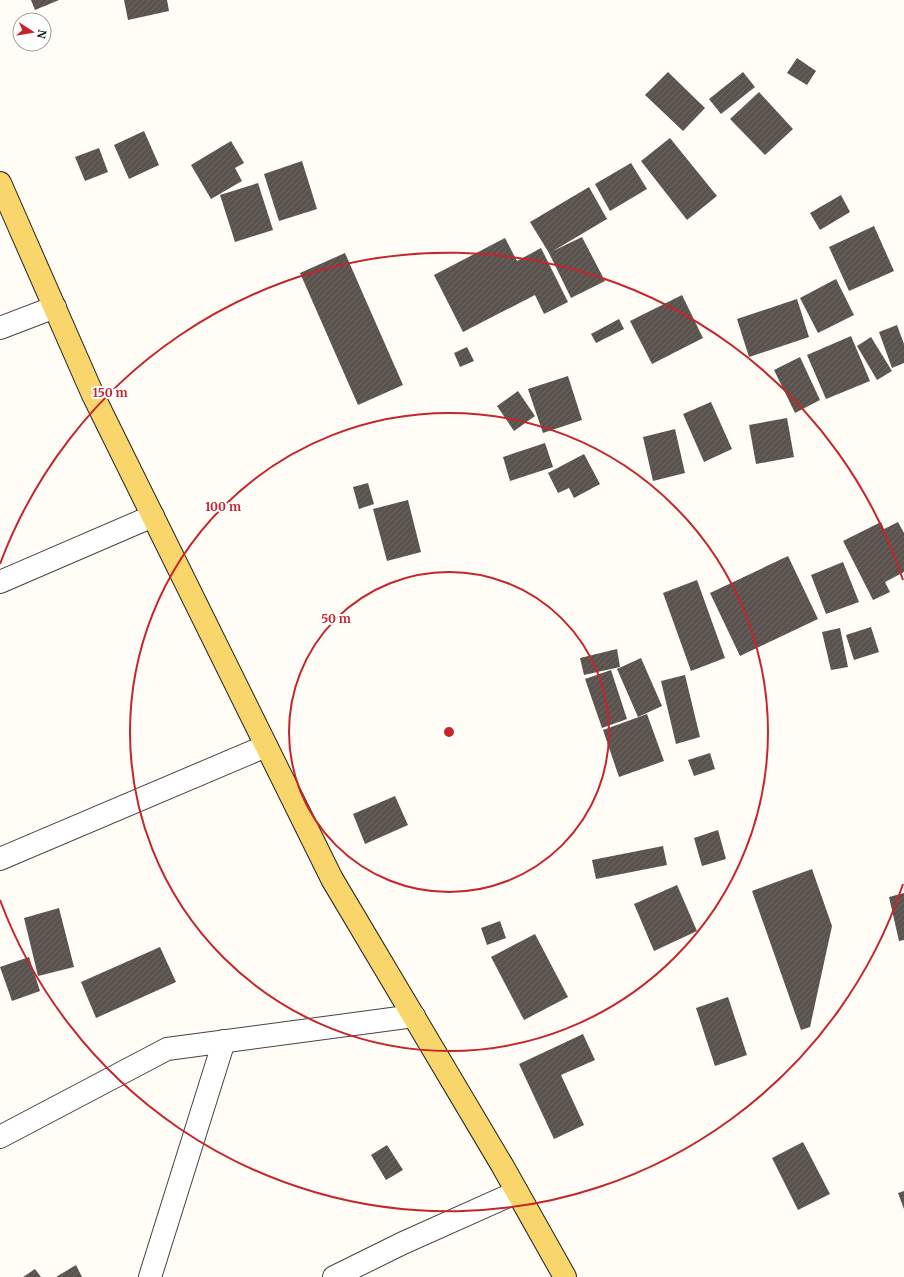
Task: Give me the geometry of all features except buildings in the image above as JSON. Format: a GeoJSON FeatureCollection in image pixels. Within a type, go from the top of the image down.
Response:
{"type":"FeatureCollection","features":[{"type":"Feature","properties":{"kind":"main road"},"geometry":{"type":"LineString","coordinates":[[0,183],[93,395],[332,879],[414,1016],[565,1277]]}},
{"type":"Feature","properties":{"kind":"street"},"geometry":{"type":"LineString","coordinates":[[0,328],[55,307]]}},
{"type":"Feature","properties":{"kind":"street"},"geometry":{"type":"LineString","coordinates":[[0,582],[153,516]]}},
{"type":"Feature","properties":{"kind":"street"},"geometry":{"type":"LineString","coordinates":[[0,859],[266,746]]}},
{"type":"Feature","properties":{"kind":"street"},"geometry":{"type":"LineString","coordinates":[[0,1137],[167,1049],[414,1016]]}},
{"type":"Feature","properties":{"kind":"street"},"geometry":{"type":"LineString","coordinates":[[150,1277],[224,1041]]}},
{"type":"Feature","properties":{"kind":"street"},"geometry":{"type":"LineString","coordinates":[[334,1277],[403,1243],[517,1192]]}}]}
